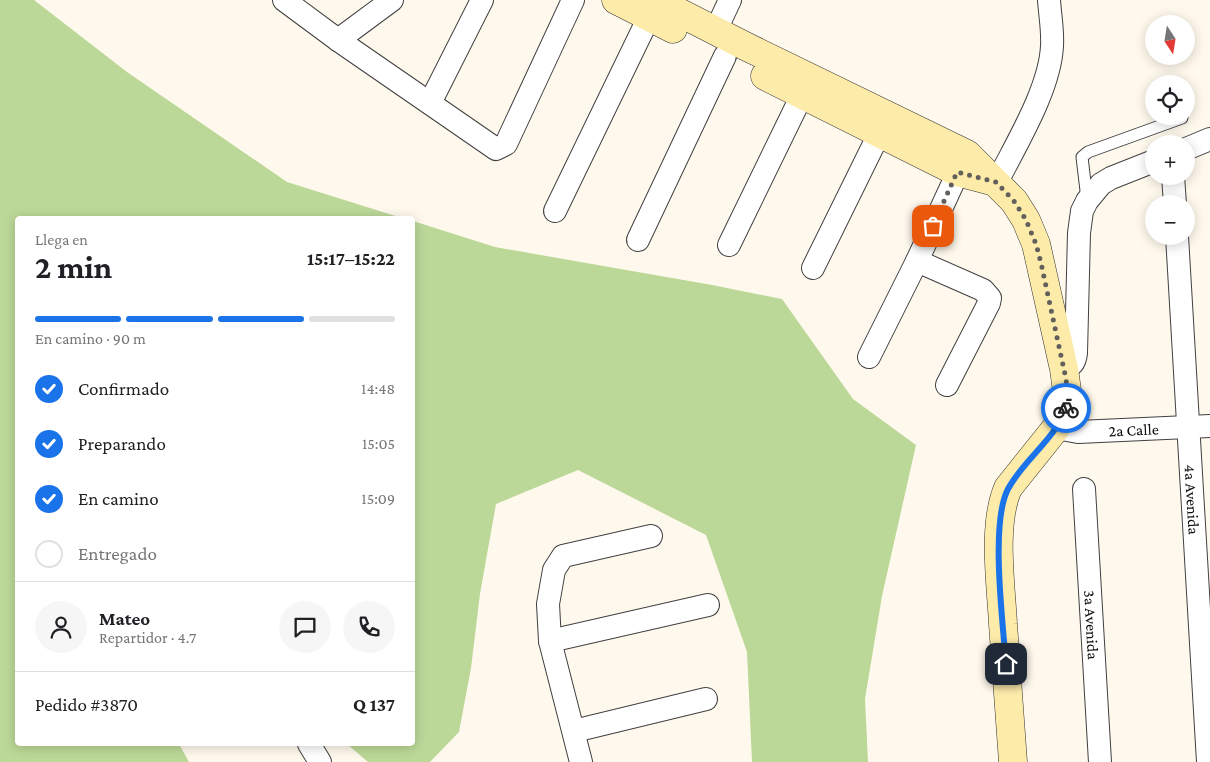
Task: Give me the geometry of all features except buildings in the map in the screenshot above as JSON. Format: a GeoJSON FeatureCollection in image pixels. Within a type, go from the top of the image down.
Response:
{"type":"FeatureCollection","features":[{"type":"Feature","properties":{"kind":"main road"},"geometry":{"type":"LineString","coordinates":[[616,0],[652,9],[962,163],[996,182],[1018,206],[1032,232],[1041,263],[1064,369],[1068,398],[1056,428],[1008,488],[1000,515],[1000,566],[1013,762]]}},
{"type":"Feature","properties":{"kind":"main road"},"geometry":{"type":"LineString","coordinates":[[720,44],[802,95],[879,134],[962,163]]}},
{"type":"Feature","properties":{"kind":"street"},"geometry":{"type":"LineString","coordinates":[[284,0],[338,40],[496,149],[506,144],[573,0]]}},
{"type":"Feature","properties":{"kind":"street"},"geometry":{"type":"LineString","coordinates":[[338,40],[392,0]]}},
{"type":"Feature","properties":{"kind":"street"},"geometry":{"type":"LineString","coordinates":[[430,103],[482,0]]}},
{"type":"Feature","properties":{"kind":"street"},"geometry":{"type":"LineString","coordinates":[[638,240],[720,44],[730,0]]}},
{"type":"Feature","properties":{"kind":"street"},"geometry":{"type":"LineString","coordinates":[[996,182],[1041,93],[1049,67],[1052,46],[1049,0]]}},
{"type":"Feature","properties":{"kind":"street"},"geometry":{"type":"LineString","coordinates":[[555,211],[652,9]]}},
{"type":"Feature","properties":{"kind":"street"},"geometry":{"type":"LineString","coordinates":[[729,245],[802,95]]}},
{"type":"Feature","properties":{"kind":"street"},"geometry":{"type":"LineString","coordinates":[[813,268],[879,134]]}},
{"type":"Feature","properties":{"kind":"street"},"geometry":{"type":"LineString","coordinates":[[1195,145],[1210,139]]}},
{"type":"Feature","properties":{"kind":"street"},"geometry":{"type":"LineString","coordinates":[[869,357],[917,261],[962,163]]}},
{"type":"Feature","properties":{"kind":"street"},"geometry":{"type":"LineString","coordinates":[[1064,369],[1072,365],[1076,353],[1079,233],[1082,211],[1087,201],[1102,184],[1111,178],[1145,165]]}},
{"type":"Feature","properties":{"kind":"street","name":"4a Avenida"},"geometry":{"type":"LineString","coordinates":[[1178,245],[1199,427],[1208,762]]}},
{"type":"Feature","properties":{"kind":"street"},"geometry":{"type":"LineString","coordinates":[[917,261],[983,290],[990,298],[947,385]]}},
{"type":"Feature","properties":{"kind":"street","name":"2a Calle"},"geometry":{"type":"LineString","coordinates":[[1056,428],[1078,432],[1199,427]]}},
{"type":"Feature","properties":{"kind":"street","name":"3a Avenida"},"geometry":{"type":"LineString","coordinates":[[1084,489],[1100,762]]}},
{"type":"Feature","properties":{"kind":"street"},"geometry":{"type":"LineString","coordinates":[[581,762],[550,641],[548,604],[554,570],[563,556],[651,536]]}},
{"type":"Feature","properties":{"kind":"street"},"geometry":{"type":"LineString","coordinates":[[550,641],[708,605]]}},
{"type":"Feature","properties":{"kind":"street"},"geometry":{"type":"LineString","coordinates":[[574,731],[706,699]]}},
{"type":"Feature","properties":{"kind":"street"},"geometry":{"type":"LineString","coordinates":[[310,746],[320,762]]}},
{"type":"Feature","properties":{"kind":"lane"},"geometry":{"type":"LineString","coordinates":[[1087,201],[1082,157],[1088,152],[1163,125]]}},
{"type":"Feature","properties":{"kind":"green space"},"geometry":{"type":"Polygon","coordinates":[[[0,0],[34,0],[127,72],[287,182],[395,216],[15,216],[15,746],[180,746],[189,762],[0,762],[0,0]]]}},
{"type":"Feature","properties":{"kind":"green space"},"geometry":{"type":"Polygon","coordinates":[[[415,222],[495,247],[782,299],[853,399],[916,445],[882,596],[865,699],[868,762],[752,762],[747,652],[706,535],[578,470],[496,504],[480,594],[471,668],[459,732],[430,762],[368,762],[349,746],[415,746],[415,222]]]}},
{"type":"Feature","properties":{"kind":"way so far"},"geometry":{"type":"LineString","coordinates":[[933,226],[957,172],[996,182],[1014,201],[1032,232],[1041,263],[1068,389],[1066,408]]}},
{"type":"Feature","properties":{"kind":"route"},"geometry":{"type":"LineString","coordinates":[[1006,664],[1000,566],[1000,515],[1002,504],[1008,488],[1051,435],[1066,408]]}}]}
